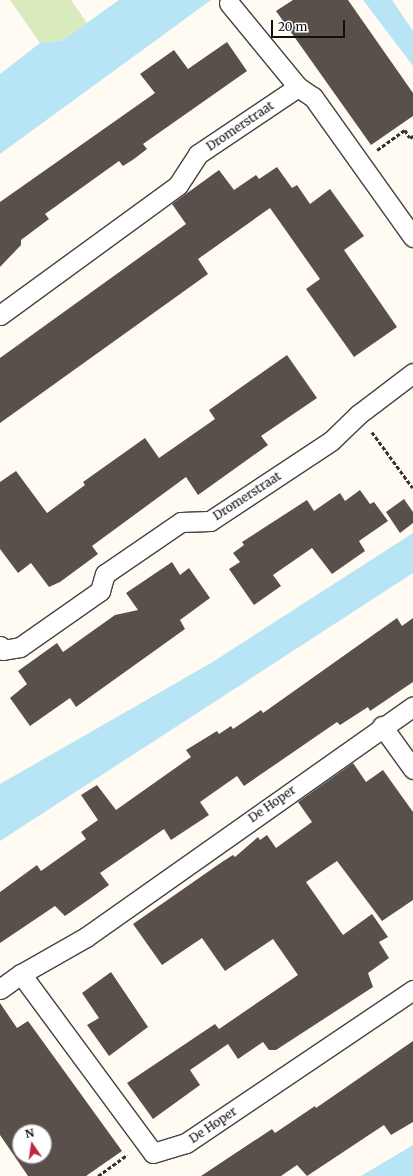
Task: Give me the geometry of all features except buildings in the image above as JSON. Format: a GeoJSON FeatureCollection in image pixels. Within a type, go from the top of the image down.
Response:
{"type":"FeatureCollection","features":[{"type":"Feature","properties":{"kind":"street"},"geometry":{"type":"LineString","coordinates":[[229,3],[298,87],[313,97],[413,235]]}},
{"type":"Feature","properties":{"kind":"street","name":"Dromerstraat"},"geometry":{"type":"LineString","coordinates":[[0,315],[178,185],[198,154],[298,87]]}},
{"type":"Feature","properties":{"kind":"street","name":"Dromerstraat"},"geometry":{"type":"LineString","coordinates":[[0,646],[3,650],[20,647],[100,591],[105,574],[111,569],[181,522],[210,521],[331,441],[359,414],[413,373]]}},
{"type":"Feature","properties":{"kind":"street","name":"De Hoper"},"geometry":{"type":"LineString","coordinates":[[0,989],[21,974],[86,937],[382,726],[413,706]]}},
{"type":"Feature","properties":{"kind":"street"},"geometry":{"type":"LineString","coordinates":[[382,726],[413,768]]}},
{"type":"Feature","properties":{"kind":"street"},"geometry":{"type":"LineString","coordinates":[[21,974],[153,1153]]}},
{"type":"Feature","properties":{"kind":"street","name":"De Hoper"},"geometry":{"type":"LineString","coordinates":[[153,1153],[186,1143],[413,990]]}},
{"type":"Feature","properties":{"kind":"path"},"geometry":{"type":"LineString","coordinates":[[360,162],[405,130],[410,138],[413,136]]}},
{"type":"Feature","properties":{"kind":"path"},"geometry":{"type":"LineString","coordinates":[[359,414],[413,488]]}},
{"type":"Feature","properties":{"kind":"path"},"geometry":{"type":"LineString","coordinates":[[98,1176],[134,1150],[153,1153]]}},
{"type":"Feature","properties":{"kind":"green space"},"geometry":{"type":"Polygon","coordinates":[[[10,0],[71,0],[87,23],[63,40],[40,43],[10,0]]]}},
{"type":"Feature","properties":{"kind":"water"},"geometry":{"type":"Polygon","coordinates":[[[119,0],[211,0],[0,154],[0,74],[40,43],[63,40],[119,0]]]}},
{"type":"Feature","properties":{"kind":"water"},"geometry":{"type":"Polygon","coordinates":[[[363,0],[392,0],[413,31],[413,66],[363,0]]]}},
{"type":"Feature","properties":{"kind":"water"},"geometry":{"type":"Polygon","coordinates":[[[413,533],[413,573],[0,841],[0,784],[211,663],[413,533]]]}},
{"type":"Feature","properties":{"kind":"water"},"geometry":{"type":"Polygon","coordinates":[[[413,1145],[413,1176],[361,1176],[413,1145]]]}}]}
